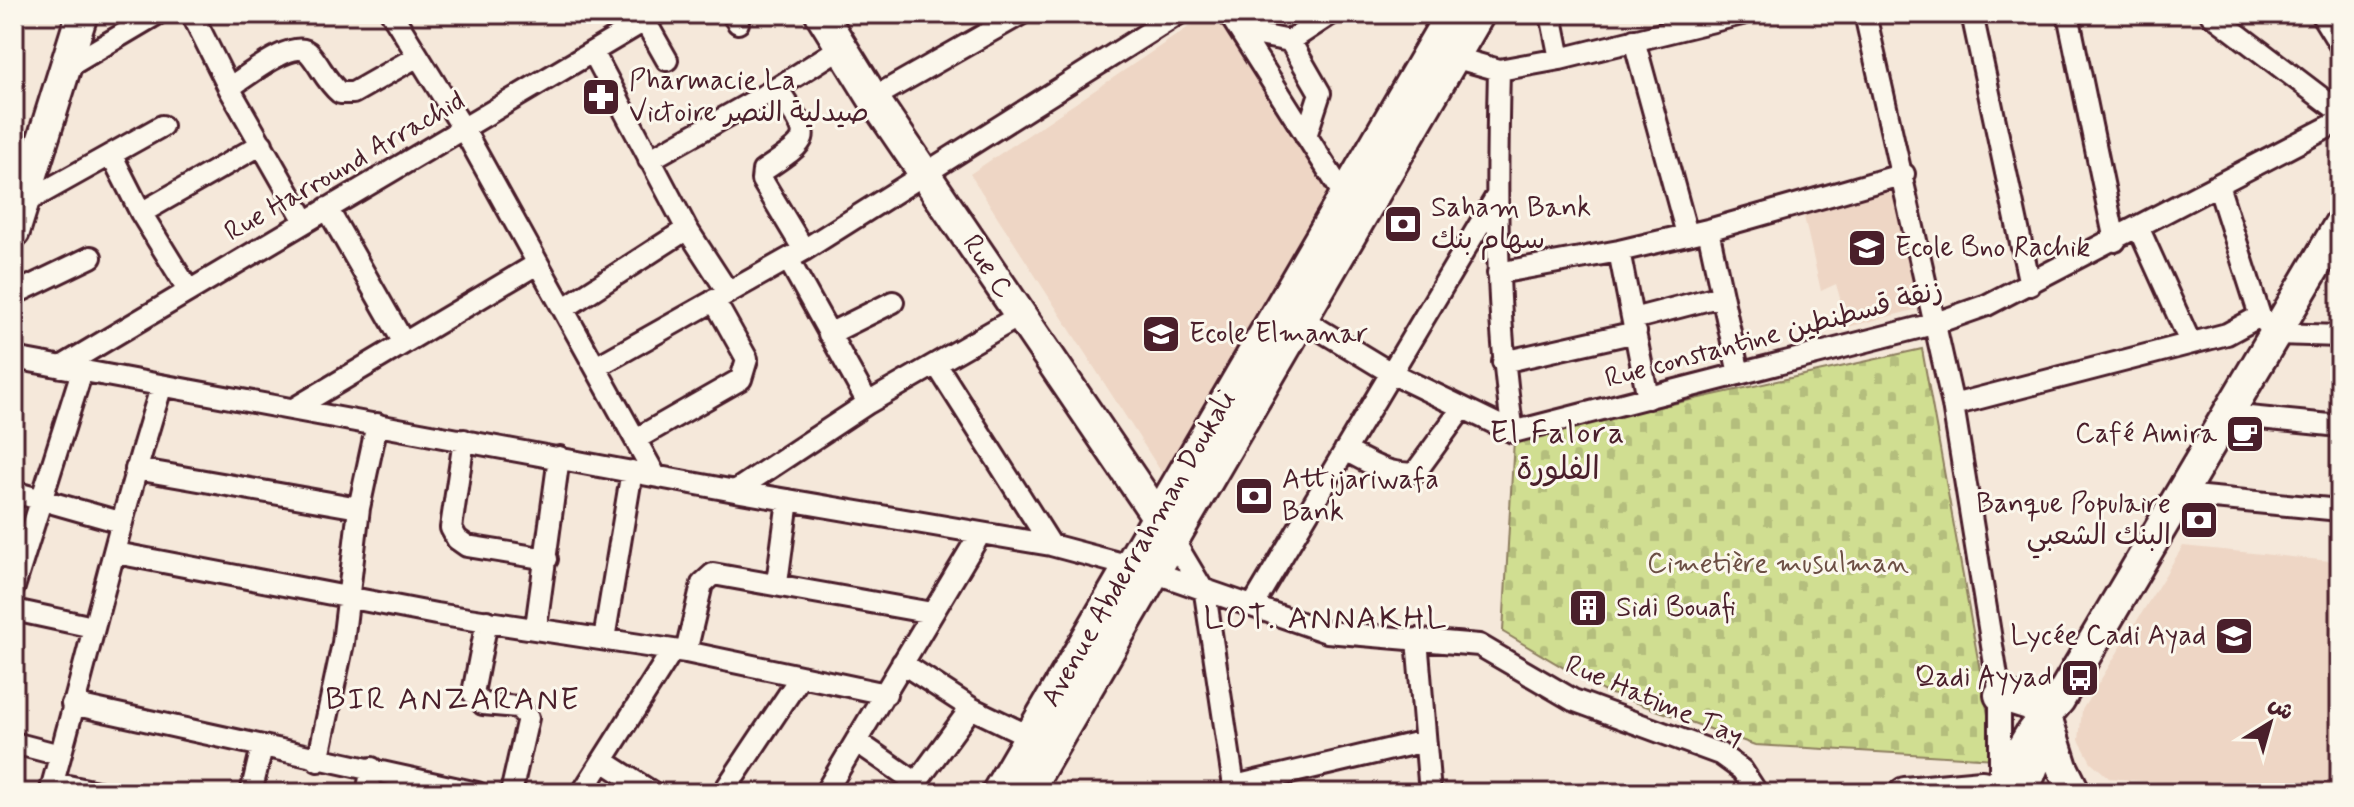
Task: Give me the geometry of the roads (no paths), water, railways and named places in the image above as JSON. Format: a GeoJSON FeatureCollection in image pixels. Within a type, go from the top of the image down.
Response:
{"type":"FeatureCollection","features":[{"type":"Feature","properties":{"kind":"main road"},"geometry":{"type":"LineString","coordinates":[[14,232],[82,14]]}},
{"type":"Feature","properties":{"kind":"main road","name":"Rue C"},"geometry":{"type":"LineString","coordinates":[[821,14],[873,98],[1165,528]]}},
{"type":"Feature","properties":{"kind":"main road","name":"Avenue Abderrahman Doukali"},"geometry":{"type":"LineString","coordinates":[[1165,528],[1302,319],[1353,207],[1451,14]]}},
{"type":"Feature","properties":{"kind":"main road","name":"Avenue Abderrahman Doukali"},"geometry":{"type":"LineString","coordinates":[[1026,793],[1165,528],[1353,207],[1479,14]]}},
{"type":"Feature","properties":{"kind":"main road"},"geometry":{"type":"LineString","coordinates":[[1905,793],[2002,786],[2032,732],[2053,713],[2229,415],[2268,325],[2340,224]]}},
{"type":"Feature","properties":{"kind":"main road","name":"Avenue Abderrahman Doukali"},"geometry":{"type":"LineString","coordinates":[[997,793],[1029,736],[1143,569]]}},
{"type":"Feature","properties":{"kind":"main road"},"geometry":{"type":"LineString","coordinates":[[2000,695],[2053,713]]}},
{"type":"Feature","properties":{"kind":"main road"},"geometry":{"type":"LineString","coordinates":[[2053,713],[2062,767],[2075,793]]}},
{"type":"Feature","properties":{"kind":"street"},"geometry":{"type":"LineString","coordinates":[[66,68],[157,14]]}},
{"type":"Feature","properties":{"kind":"street"},"geometry":{"type":"LineString","coordinates":[[192,14],[229,88],[305,221]]}},
{"type":"Feature","properties":{"kind":"street"},"geometry":{"type":"LineString","coordinates":[[392,14],[464,130],[655,475]]}},
{"type":"Feature","properties":{"kind":"street"},"geometry":{"type":"LineString","coordinates":[[873,98],[1021,14]]}},
{"type":"Feature","properties":{"kind":"street"},"geometry":{"type":"LineString","coordinates":[[596,367],[796,254],[927,175],[1178,14]]}},
{"type":"Feature","properties":{"kind":"street"},"geometry":{"type":"LineString","coordinates":[[1290,41],[1331,14]]}},
{"type":"Feature","properties":{"kind":"street"},"geometry":{"type":"LineString","coordinates":[[1551,14],[1560,59]]}},
{"type":"Feature","properties":{"kind":"street"},"geometry":{"type":"LineString","coordinates":[[1453,57],[1499,70],[1560,59],[1634,40],[1687,20],[1742,14]]}},
{"type":"Feature","properties":{"kind":"street"},"geometry":{"type":"LineString","coordinates":[[1865,14],[1904,174],[1933,324],[1953,405],[2000,695],[2002,786]]}},
{"type":"Feature","properties":{"kind":"street"},"geometry":{"type":"LineString","coordinates":[[1972,14],[2030,285]]}},
{"type":"Feature","properties":{"kind":"street"},"geometry":{"type":"LineString","coordinates":[[2068,14],[2115,241]]}},
{"type":"Feature","properties":{"kind":"street"},"geometry":{"type":"LineString","coordinates":[[2211,14],[2340,112]]}},
{"type":"Feature","properties":{"kind":"street"},"geometry":{"type":"LineString","coordinates":[[648,16],[667,60]]}},
{"type":"Feature","properties":{"kind":"street","name":"Rue Harround Arrachid"},"geometry":{"type":"LineString","coordinates":[[61,367],[464,130],[648,16]]}},
{"type":"Feature","properties":{"kind":"street"},"geometry":{"type":"LineString","coordinates":[[1234,22],[1290,41],[1320,93],[1306,136]]}},
{"type":"Feature","properties":{"kind":"street"},"geometry":{"type":"LineString","coordinates":[[1234,22],[1353,207]]}},
{"type":"Feature","properties":{"kind":"street"},"geometry":{"type":"LineString","coordinates":[[1634,40],[1687,234]]}},
{"type":"Feature","properties":{"kind":"street"},"geometry":{"type":"LineString","coordinates":[[229,88],[298,47],[308,51],[325,80],[340,93],[353,93],[418,56]]}},
{"type":"Feature","properties":{"kind":"street"},"geometry":{"type":"LineString","coordinates":[[649,160],[777,88],[840,48]]}},
{"type":"Feature","properties":{"kind":"street"},"geometry":{"type":"LineString","coordinates":[[593,52],[721,296],[747,359],[741,379],[636,439]]}},
{"type":"Feature","properties":{"kind":"street"},"geometry":{"type":"LineString","coordinates":[[1499,70],[1498,273],[1503,362],[1513,432]]}},
{"type":"Feature","properties":{"kind":"street"},"geometry":{"type":"LineString","coordinates":[[777,88],[804,129],[805,138],[800,146],[763,171],[762,180],[829,334],[868,403]]}},
{"type":"Feature","properties":{"kind":"street","name":"Rue constantine زنقة قسطنطين"},"geometry":{"type":"LineString","coordinates":[[1513,432],[1933,324],[2030,285],[2340,121]]}},
{"type":"Feature","properties":{"kind":"street"},"geometry":{"type":"LineString","coordinates":[[24,203],[162,126]]}},
{"type":"Feature","properties":{"kind":"street"},"geometry":{"type":"LineString","coordinates":[[141,213],[262,144]]}},
{"type":"Feature","properties":{"kind":"street"},"geometry":{"type":"LineString","coordinates":[[112,156],[141,213],[189,291]]}},
{"type":"Feature","properties":{"kind":"street"},"geometry":{"type":"LineString","coordinates":[[1498,273],[1619,251],[1708,230],[1904,174]]}},
{"type":"Feature","properties":{"kind":"street"},"geometry":{"type":"LineString","coordinates":[[2218,185],[2268,325]]}},
{"type":"Feature","properties":{"kind":"street"},"geometry":{"type":"LineString","coordinates":[[1253,605],[1496,197]]}},
{"type":"Feature","properties":{"kind":"street"},"geometry":{"type":"LineString","coordinates":[[327,208],[404,343]]}},
{"type":"Feature","properties":{"kind":"street"},"geometry":{"type":"LineString","coordinates":[[563,309],[687,229]]}},
{"type":"Feature","properties":{"kind":"street"},"geometry":{"type":"LineString","coordinates":[[2139,229],[2190,342]]}},
{"type":"Feature","properties":{"kind":"street"},"geometry":{"type":"LineString","coordinates":[[1708,230],[1739,374]]}},
{"type":"Feature","properties":{"kind":"street"},"geometry":{"type":"LineString","coordinates":[[1619,251],[1648,398]]}},
{"type":"Feature","properties":{"kind":"street"},"geometry":{"type":"LineString","coordinates":[[14,294],[91,257]]}},
{"type":"Feature","properties":{"kind":"street"},"geometry":{"type":"LineString","coordinates":[[295,408],[537,264]]}},
{"type":"Feature","properties":{"kind":"street"},"geometry":{"type":"LineString","coordinates":[[1503,362],[1634,325],[1721,296]]}},
{"type":"Feature","properties":{"kind":"street"},"geometry":{"type":"LineString","coordinates":[[829,334],[893,302]]}},
{"type":"Feature","properties":{"kind":"street"},"geometry":{"type":"LineString","coordinates":[[735,491],[868,403],[1019,316]]}},
{"type":"Feature","properties":{"kind":"street"},"geometry":{"type":"LineString","coordinates":[[1302,319],[1391,373],[1461,410],[1513,432]]}},
{"type":"Feature","properties":{"kind":"street"},"geometry":{"type":"LineString","coordinates":[[1953,405],[2190,342],[2268,325],[2340,336]]}},
{"type":"Feature","properties":{"kind":"street","name":"Rue Hatime Tay"},"geometry":{"type":"LineString","coordinates":[[14,358],[161,388],[295,408],[735,491],[1051,545],[1143,569],[1205,593],[1253,605],[1284,619],[1327,632],[1479,645],[1573,700],[1720,754],[1742,770],[1757,793]]}},
{"type":"Feature","properties":{"kind":"street"},"geometry":{"type":"LineString","coordinates":[[936,364],[1051,545]]}},
{"type":"Feature","properties":{"kind":"street"},"geometry":{"type":"LineString","coordinates":[[14,587],[82,371]]}},
{"type":"Feature","properties":{"kind":"street"},"geometry":{"type":"LineString","coordinates":[[102,793],[52,788],[72,704],[116,553],[120,522],[161,388]]}},
{"type":"Feature","properties":{"kind":"street"},"geometry":{"type":"LineString","coordinates":[[1345,450],[1398,475],[1415,473],[1461,410]]}},
{"type":"Feature","properties":{"kind":"street"},"geometry":{"type":"LineString","coordinates":[[2229,415],[2340,426]]}},
{"type":"Feature","properties":{"kind":"street"},"geometry":{"type":"LineString","coordinates":[[318,761],[343,643],[359,508],[377,424]]}},
{"type":"Feature","properties":{"kind":"street"},"geometry":{"type":"LineString","coordinates":[[464,440],[451,528],[457,539],[467,546],[547,559]]}},
{"type":"Feature","properties":{"kind":"street"},"geometry":{"type":"LineString","coordinates":[[536,627],[559,457]]}},
{"type":"Feature","properties":{"kind":"street"},"geometry":{"type":"LineString","coordinates":[[136,469],[359,508]]}},
{"type":"Feature","properties":{"kind":"street"},"geometry":{"type":"LineString","coordinates":[[604,639],[632,471]]}},
{"type":"Feature","properties":{"kind":"street"},"geometry":{"type":"LineString","coordinates":[[14,492],[120,522]]}},
{"type":"Feature","properties":{"kind":"street"},"geometry":{"type":"LineString","coordinates":[[2182,495],[2340,510]]}},
{"type":"Feature","properties":{"kind":"street"},"geometry":{"type":"LineString","coordinates":[[777,583],[788,500]]}},
{"type":"Feature","properties":{"kind":"street"},"geometry":{"type":"LineString","coordinates":[[1165,528],[1205,593],[1235,790],[1425,741]]}},
{"type":"Feature","properties":{"kind":"street"},"geometry":{"type":"LineString","coordinates":[[825,793],[980,534]]}},
{"type":"Feature","properties":{"kind":"street"},"geometry":{"type":"LineString","coordinates":[[116,553],[487,621],[679,652],[886,694]]}},
{"type":"Feature","properties":{"kind":"street"},"geometry":{"type":"LineString","coordinates":[[582,793],[679,652],[705,578],[713,574],[777,583],[932,613]]}},
{"type":"Feature","properties":{"kind":"street"},"geometry":{"type":"LineString","coordinates":[[14,610],[93,627]]}},
{"type":"Feature","properties":{"kind":"street"},"geometry":{"type":"LineString","coordinates":[[487,621],[473,693],[483,704],[518,707],[528,718],[511,793]]}},
{"type":"Feature","properties":{"kind":"street"},"geometry":{"type":"LineString","coordinates":[[1417,639],[1430,793]]}},
{"type":"Feature","properties":{"kind":"street"},"geometry":{"type":"LineString","coordinates":[[902,663],[971,708],[1029,736]]}},
{"type":"Feature","properties":{"kind":"street"},"geometry":{"type":"LineString","coordinates":[[723,793],[801,676]]}},
{"type":"Feature","properties":{"kind":"street"},"geometry":{"type":"LineString","coordinates":[[72,704],[318,761],[372,768],[469,792]]}},
{"type":"Feature","properties":{"kind":"street"},"geometry":{"type":"LineString","coordinates":[[856,741],[911,779],[919,779],[971,708]]}},
{"type":"Feature","properties":{"kind":"street"},"geometry":{"type":"LineString","coordinates":[[14,743],[60,755]]}},
{"type":"Feature","properties":{"kind":"street"},"geometry":{"type":"LineString","coordinates":[[251,793],[262,747]]}},
{"type":"Feature","properties":{"kind":"street"},"geometry":{"type":"LineString","coordinates":[[603,761],[653,793]]}},
{"type":"Feature","properties":{"kind":"street"},"geometry":{"type":"LineString","coordinates":[[367,793],[372,768]]}},
{"type":"Feature","properties":{"kind":"place","name":"Pharmacie La Victoire صيدلية النصر"},"geometry":{"type":"Point","coordinates":[601,97]}},
{"type":"Feature","properties":{"kind":"place","name":"Saham Bank سهام بنك"},"geometry":{"type":"Point","coordinates":[1403,224]}},
{"type":"Feature","properties":{"kind":"place","name":"Ecole Bno Rachik"},"geometry":{"type":"Point","coordinates":[1867,248]}},
{"type":"Feature","properties":{"kind":"place","name":"Ecole Elmanar"},"geometry":{"type":"Point","coordinates":[1161,334]}},
{"type":"Feature","properties":{"kind":"place","name":"Café Amira"},"geometry":{"type":"Point","coordinates":[2245,434]}},
{"type":"Feature","properties":{"kind":"place","name":"Attijariwafa Bank"},"geometry":{"type":"Point","coordinates":[1254,496]}},
{"type":"Feature","properties":{"kind":"place","name":"Banque Populaire البنك الشعبي"},"geometry":{"type":"Point","coordinates":[2199,520]}},
{"type":"Feature","properties":{"kind":"place","name":"Sidi Bouafi"},"geometry":{"type":"Point","coordinates":[1588,608]}},
{"type":"Feature","properties":{"kind":"place","name":"Lycée Cadi Ayad"},"geometry":{"type":"Point","coordinates":[2234,636]}},
{"type":"Feature","properties":{"kind":"place","name":"Qadi Ayyad"},"geometry":{"type":"Point","coordinates":[2080,678]}},
{"type":"Feature","properties":{"kind":"district","name":"El Falora الفلورة"},"geometry":{"type":"Point","coordinates":[1558,452]}},
{"type":"Feature","properties":{"kind":"district","name":"LOT. ANNAKHL"},"geometry":{"type":"Point","coordinates":[1326,619]}},
{"type":"Feature","properties":{"kind":"district","name":"BIR ANZARANE"},"geometry":{"type":"Point","coordinates":[453,700]}},
{"type":"Feature","properties":{"kind":"park label","name":"Cimetière musulman"},"geometry":{"type":"Point","coordinates":[1778,564]}}]}
